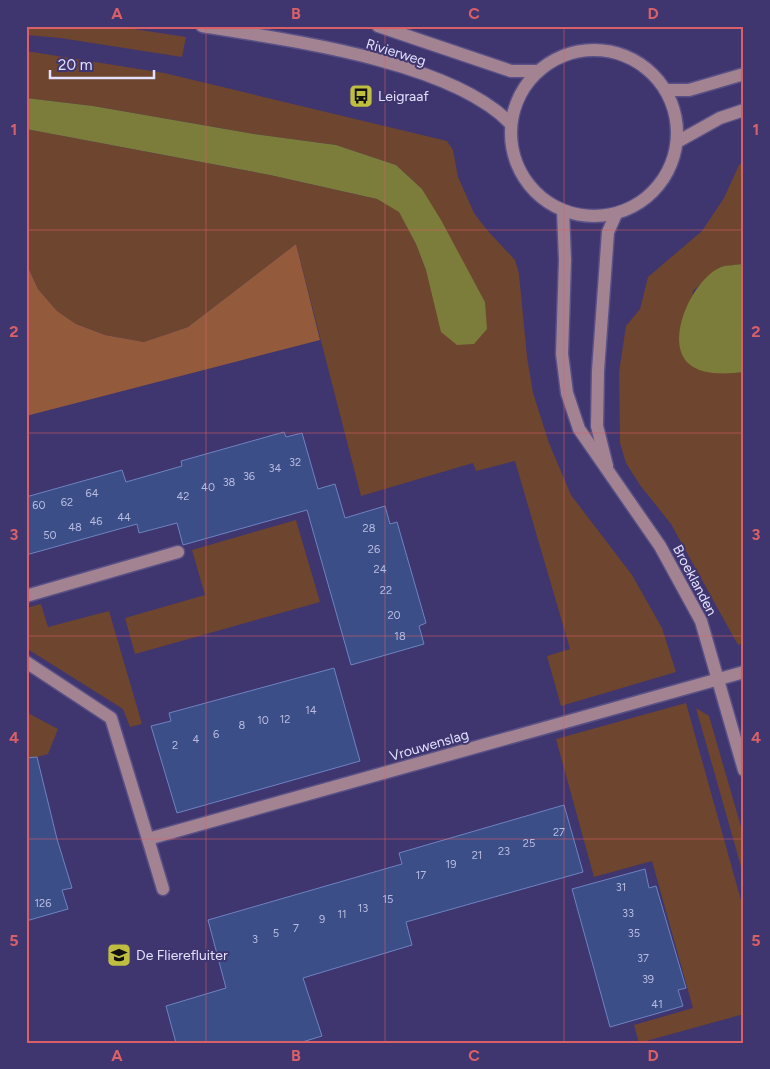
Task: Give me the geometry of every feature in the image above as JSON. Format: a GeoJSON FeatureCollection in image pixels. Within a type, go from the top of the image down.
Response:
{"type":"FeatureCollection","features":[{"type":"Feature","properties":{"kind":"street","name":"Rivierweg"},"geometry":{"type":"LineString","coordinates":[[202,26],[364,56],[405,69],[476,97],[497,110],[511,124]]}},
{"type":"Feature","properties":{"kind":"street","name":"Rivierweg"},"geometry":{"type":"LineString","coordinates":[[378,26],[511,71],[538,70]]}},
{"type":"Feature","properties":{"kind":"street"},"geometry":{"type":"LineString","coordinates":[[601,50],[620,54],[645,68],[665,90],[675,115],[677,142],[675,153],[665,176],[644,200],[616,214],[592,217],[563,211],[547,202],[523,177],[510,139],[511,124],[517,99],[538,70],[562,56],[601,50]]}},
{"type":"Feature","properties":{"kind":"street"},"geometry":{"type":"LineString","coordinates":[[665,90],[689,90],[744,74]]}},
{"type":"Feature","properties":{"kind":"street"},"geometry":{"type":"LineString","coordinates":[[677,142],[720,118],[744,110]]}},
{"type":"Feature","properties":{"kind":"street","name":"Broeklanden"},"geometry":{"type":"LineString","coordinates":[[563,211],[565,260],[562,354],[567,393],[578,429],[609,476],[660,546],[701,621],[744,770]]}},
{"type":"Feature","properties":{"kind":"street","name":"Broeklanden"},"geometry":{"type":"LineString","coordinates":[[609,476],[597,426],[598,371],[608,232],[616,214]]}},
{"type":"Feature","properties":{"kind":"street"},"geometry":{"type":"LineString","coordinates":[[26,596],[178,552]]}},
{"type":"Feature","properties":{"kind":"street"},"geometry":{"type":"LineString","coordinates":[[26,662],[110,718],[163,889]]}},
{"type":"Feature","properties":{"kind":"street","name":"Vrouwenslag"},"geometry":{"type":"LineString","coordinates":[[148,839],[744,672]]}},
{"type":"Feature","properties":{"kind":"shaded area"},"geometry":{"type":"Polygon","coordinates":[[[26,26],[114,26],[186,37],[182,57],[60,38],[26,35],[26,26]]]}},
{"type":"Feature","properties":{"kind":"shaded area"},"geometry":{"type":"Polygon","coordinates":[[[26,51],[164,73],[447,141],[453,150],[458,177],[474,213],[515,260],[519,274],[527,357],[533,393],[549,443],[571,495],[632,575],[662,628],[676,672],[561,706],[547,656],[570,649],[515,461],[476,471],[473,463],[361,496],[296,244],[188,327],[144,342],[105,335],[76,324],[57,311],[38,289],[26,263],[26,129],[270,175],[377,199],[399,211],[416,244],[426,270],[485,302],[422,189],[396,165],[336,145],[254,134],[93,106],[26,98],[26,51]]]}},
{"type":"Feature","properties":{"kind":"shaded area"},"geometry":{"type":"Polygon","coordinates":[[[26,98],[93,106],[254,134],[336,145],[396,165],[422,189],[441,220],[485,302],[487,329],[474,344],[457,345],[441,332],[426,270],[416,244],[399,212],[377,199],[270,175],[26,129],[26,98]]]}},
{"type":"Feature","properties":{"kind":"shaded area"},"geometry":{"type":"Polygon","coordinates":[[[744,161],[744,264],[720,267],[693,291],[688,362],[715,372],[744,372],[744,643],[738,645],[671,524],[640,485],[626,463],[620,443],[619,372],[626,326],[640,309],[648,277],[702,231],[724,198],[739,165],[744,161]]]}},
{"type":"Feature","properties":{"kind":"shaded area"},"geometry":{"type":"Polygon","coordinates":[[[296,244],[320,340],[26,416],[26,263],[38,289],[57,311],[76,324],[105,335],[144,342],[188,327],[296,244]]]}},
{"type":"Feature","properties":{"kind":"shaded area"},"geometry":{"type":"Polygon","coordinates":[[[744,264],[744,372],[707,372],[693,367],[681,352],[679,339],[685,310],[701,283],[711,273],[721,267],[744,264]]]}},
{"type":"Feature","properties":{"kind":"shaded area"},"geometry":{"type":"Polygon","coordinates":[[[296,520],[320,602],[135,654],[125,618],[205,595],[192,550],[296,520]]]}},
{"type":"Feature","properties":{"kind":"shaded area"},"geometry":{"type":"Polygon","coordinates":[[[41,604],[48,627],[109,611],[142,724],[130,727],[123,709],[26,648],[26,608],[41,604]]]}},
{"type":"Feature","properties":{"kind":"shaded area"},"geometry":{"type":"Polygon","coordinates":[[[686,703],[744,911],[744,1014],[639,1043],[634,1025],[693,1008],[652,861],[594,877],[556,739],[686,703]]]}},
{"type":"Feature","properties":{"kind":"shaded area"},"geometry":{"type":"Polygon","coordinates":[[[696,708],[709,716],[744,837],[744,877],[696,708]]]}},
{"type":"Feature","properties":{"kind":"shaded area"},"geometry":{"type":"Polygon","coordinates":[[[26,712],[58,729],[48,754],[26,760],[26,712]]]}},
{"type":"Feature","properties":{"kind":"building"},"geometry":{"type":"Polygon","coordinates":[[[284,432],[286,437],[302,433],[318,489],[335,484],[345,518],[385,506],[390,524],[397,522],[426,623],[419,626],[424,644],[351,665],[307,510],[183,545],[177,523],[139,533],[137,524],[26,555],[26,497],[122,470],[126,482],[182,466],[181,461],[284,432]]]}},
{"type":"Feature","properties":{"kind":"building"},"geometry":{"type":"Polygon","coordinates":[[[334,668],[360,761],[177,813],[151,726],[171,721],[169,713],[334,668]]]}},
{"type":"Feature","properties":{"kind":"building"},"geometry":{"type":"Polygon","coordinates":[[[37,757],[57,839],[72,888],[62,890],[68,909],[26,921],[26,758],[37,757]]]}},
{"type":"Feature","properties":{"kind":"building"},"geometry":{"type":"Polygon","coordinates":[[[564,805],[583,872],[406,922],[412,945],[303,978],[322,1036],[299,1043],[176,1043],[166,1006],[226,988],[208,920],[402,864],[399,853],[564,805]]]}},
{"type":"Feature","properties":{"kind":"building"},"geometry":{"type":"Polygon","coordinates":[[[645,869],[649,888],[656,886],[686,988],[678,990],[683,1006],[610,1027],[572,889],[645,869]]]}},
{"type":"Feature","properties":{"kind":"place","name":"Leigraaf"},"geometry":{"type":"Point","coordinates":[361,96]}},
{"type":"Feature","properties":{"kind":"place","name":"De Flierefluiter"},"geometry":{"type":"Point","coordinates":[119,955]}}]}
